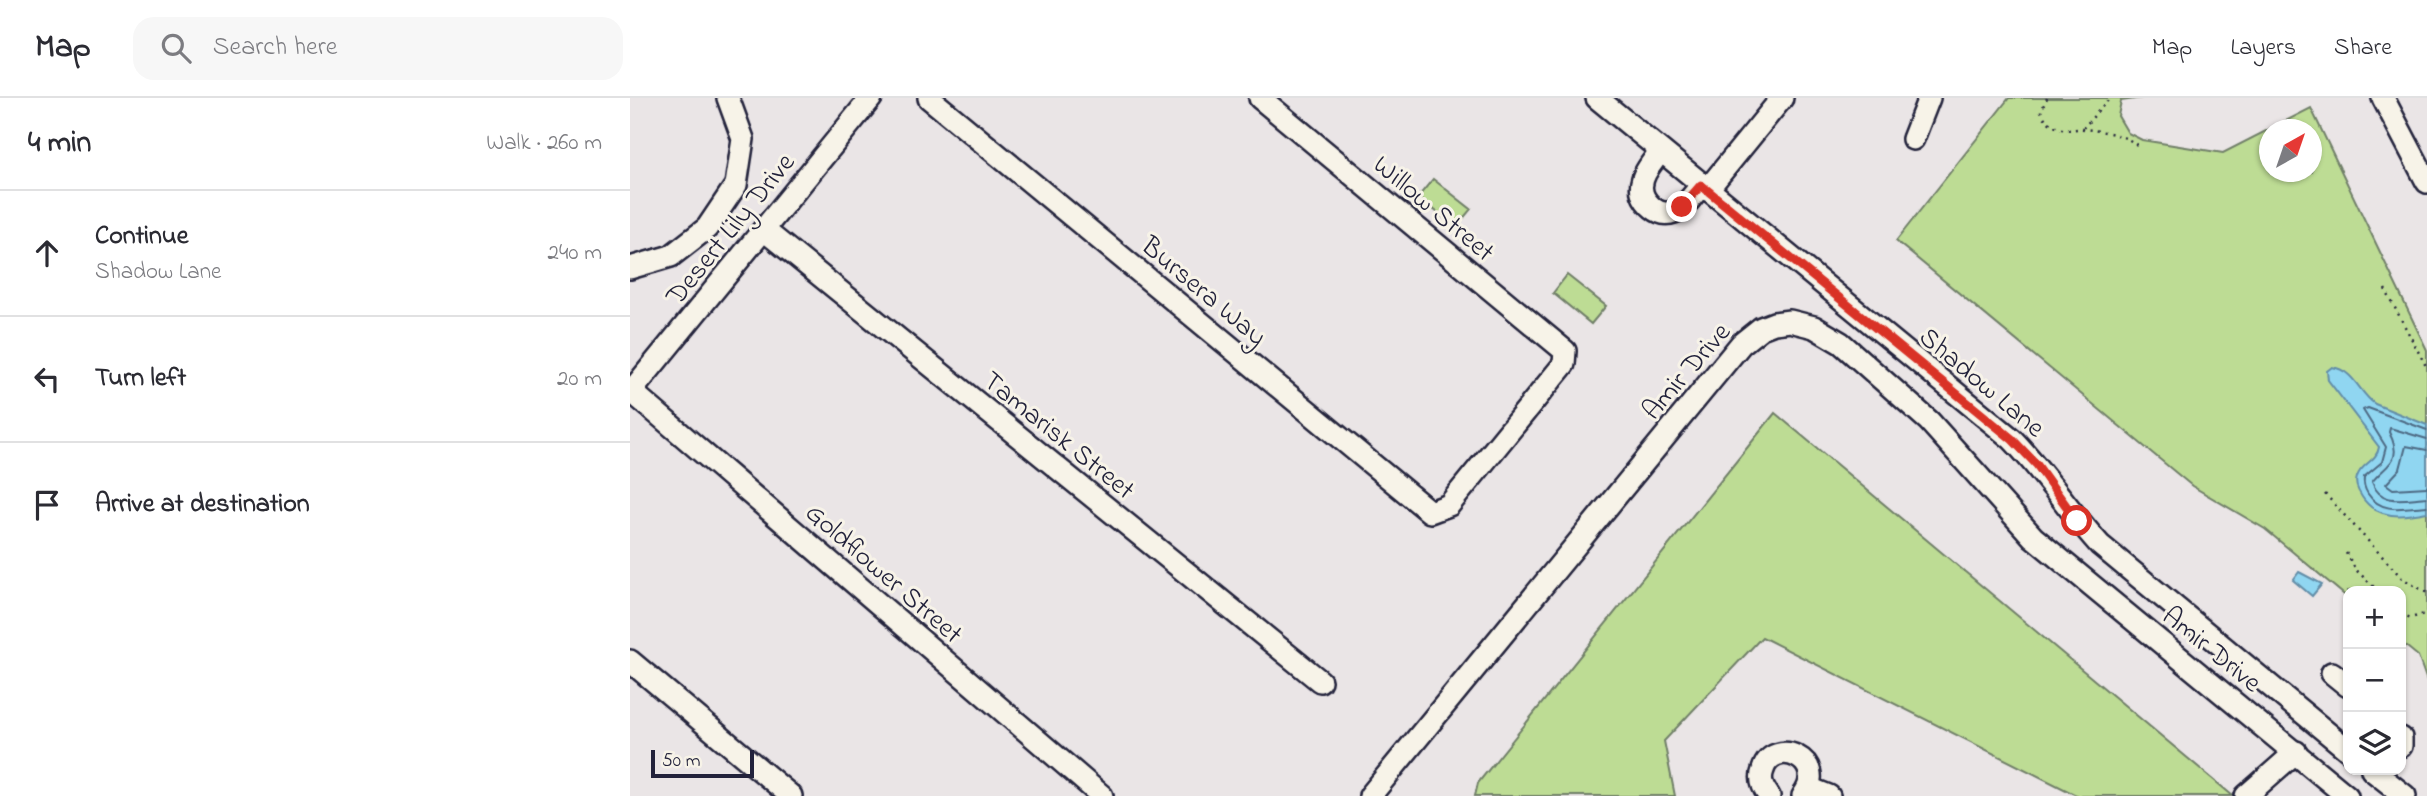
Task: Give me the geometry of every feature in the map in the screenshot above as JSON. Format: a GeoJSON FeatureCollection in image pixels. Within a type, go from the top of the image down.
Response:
{"type":"FeatureCollection","features":[{"type":"Feature","properties":{"kind":"street"},"geometry":{"type":"LineString","coordinates":[[630,268],[671,256],[707,228],[736,185],[743,139],[728,98]]}},
{"type":"Feature","properties":{"kind":"street","name":"Desert Lily Drive"},"geometry":{"type":"LineString","coordinates":[[631,392],[871,98]]}},
{"type":"Feature","properties":{"kind":"street","name":"Bursera Way"},"geometry":{"type":"LineString","coordinates":[[929,98],[1430,512],[1449,505],[1564,364]]}},
{"type":"Feature","properties":{"kind":"street","name":"Willow Street"},"geometry":{"type":"LineString","coordinates":[[1260,98],[1565,351],[1564,364]]}},
{"type":"Feature","properties":{"kind":"street","name":"Shadow Lane"},"geometry":{"type":"LineString","coordinates":[[1597,98],[2012,439],[2037,465],[2077,521],[2100,545],[2343,746]]}},
{"type":"Feature","properties":{"kind":"street"},"geometry":{"type":"LineString","coordinates":[[1913,139],[1929,98]]}},
{"type":"Feature","properties":{"kind":"street"},"geometry":{"type":"LineString","coordinates":[[2383,98],[2427,182]]}},
{"type":"Feature","properties":{"kind":"street"},"geometry":{"type":"LineString","coordinates":[[1661,151],[1643,174],[1640,190],[1644,199],[1664,214],[1682,207],[1704,187],[1775,100]]}},
{"type":"Feature","properties":{"kind":"street","name":"Tamarisk Street"},"geometry":{"type":"LineString","coordinates":[[764,230],[1320,681]]}},
{"type":"Feature","properties":{"kind":"street","name":"Amir Drive"},"geometry":{"type":"LineString","coordinates":[[1370,796],[1741,344],[1761,328],[1790,321],[1814,327],[1841,343],[1929,421],[2033,537],[2347,796]]}},
{"type":"Feature","properties":{"kind":"street","name":"Goldflower Street"},"geometry":{"type":"LineString","coordinates":[[631,392],[1102,796]]}},
{"type":"Feature","properties":{"kind":"street"},"geometry":{"type":"LineString","coordinates":[[630,661],[791,796]]}},
{"type":"Feature","properties":{"kind":"street"},"geometry":{"type":"LineString","coordinates":[[2246,796],[2295,752]]}},
{"type":"Feature","properties":{"kind":"street"},"geometry":{"type":"LineString","coordinates":[[1769,796],[1762,786],[1763,769],[1771,758],[1778,754],[1796,755],[1806,763],[1814,793]]}},
{"type":"Feature","properties":{"kind":"street"},"geometry":{"type":"LineString","coordinates":[[2381,775],[2405,796]]}},
{"type":"Feature","properties":{"kind":"path"},"geometry":{"type":"LineString","coordinates":[[2047,98],[2041,111],[2048,121],[2062,129],[2082,128],[2115,135],[2138,146]]}},
{"type":"Feature","properties":{"kind":"path"},"geometry":{"type":"LineString","coordinates":[[2082,128],[2110,98]]}},
{"type":"Feature","properties":{"kind":"path"},"geometry":{"type":"LineString","coordinates":[[2385,289],[2427,368]]}},
{"type":"Feature","properties":{"kind":"path"},"geometry":{"type":"LineString","coordinates":[[2325,494],[2402,578],[2427,593]]}},
{"type":"Feature","properties":{"kind":"path"},"geometry":{"type":"LineString","coordinates":[[2346,553],[2356,570],[2373,586]]}},
{"type":"Feature","properties":{"kind":"path"},"geometry":{"type":"LineString","coordinates":[[2406,617],[2427,613]]}},
{"type":"Feature","properties":{"kind":"green space"},"geometry":{"type":"Polygon","coordinates":[[[2009,98],[2142,98],[2121,101],[2118,116],[2128,133],[2142,140],[2223,153],[2259,135],[2259,182],[2322,182],[2322,131],[2427,350],[2427,681],[2418,656],[2406,646],[2406,586],[2343,586],[2343,594],[2265,529],[2192,486],[1896,241],[2009,98]]]}},
{"type":"Feature","properties":{"kind":"green space"},"geometry":{"type":"Polygon","coordinates":[[[2311,108],[2316,119],[2289,119],[2311,108]]]}},
{"type":"Feature","properties":{"kind":"green space"},"geometry":{"type":"Polygon","coordinates":[[[1433,179],[1471,209],[1456,227],[1418,197],[1433,179]]]}},
{"type":"Feature","properties":{"kind":"green space"},"geometry":{"type":"Polygon","coordinates":[[[1567,275],[1606,306],[1591,324],[1553,293],[1567,275]]]}},
{"type":"Feature","properties":{"kind":"green space"},"geometry":{"type":"Polygon","coordinates":[[[1775,413],[2233,796],[2078,796],[1762,637],[1664,741],[1675,796],[1475,796],[1478,783],[1775,413]]]}},
{"type":"Feature","properties":{"kind":"water"},"geometry":{"type":"Polygon","coordinates":[[[2332,367],[2346,372],[2375,404],[2427,425],[2427,512],[2391,515],[2375,510],[2362,497],[2356,485],[2357,477],[2378,452],[2379,447],[2328,380],[2327,371],[2332,367]]]}},
{"type":"Feature","properties":{"kind":"water"},"geometry":{"type":"Polygon","coordinates":[[[2299,572],[2322,584],[2312,596],[2293,580],[2299,572]]]}},
{"type":"Feature","properties":{"kind":"route"},"geometry":{"type":"LineString","coordinates":[[1682,207],[1701,185],[2012,439],[2037,465],[2077,521]]}}]}
